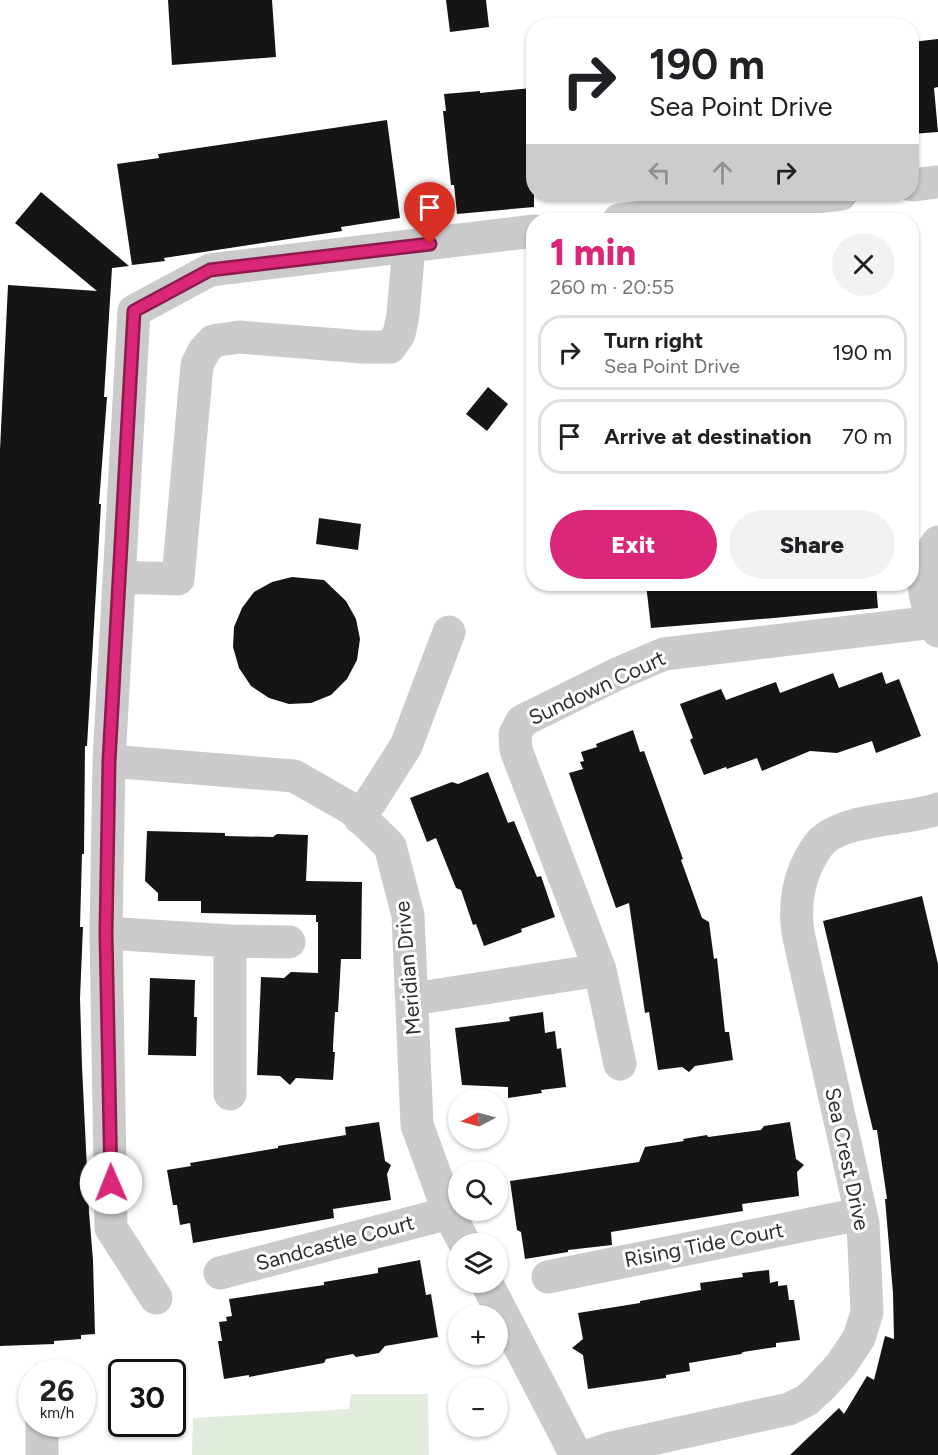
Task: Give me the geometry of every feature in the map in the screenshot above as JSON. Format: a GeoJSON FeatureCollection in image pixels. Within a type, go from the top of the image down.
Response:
{"type":"FeatureCollection","features":[{"type":"Feature","properties":{"kind":"street"},"geometry":{"type":"LineString","coordinates":[[737,213],[770,211],[812,201]]}},
{"type":"Feature","properties":{"kind":"street"},"geometry":{"type":"LineString","coordinates":[[156,1298],[111,1228],[106,933],[109,761],[134,311],[210,270],[526,232]]}},
{"type":"Feature","properties":{"kind":"street"},"geometry":{"type":"LineString","coordinates":[[119,577],[177,579],[197,366],[204,351],[213,341],[239,337],[363,347],[390,346],[399,334],[401,324],[409,246]]}},
{"type":"Feature","properties":{"kind":"street"},"geometry":{"type":"LineString","coordinates":[[936,627],[923,584],[924,568],[930,552],[938,542]]}},
{"type":"Feature","properties":{"kind":"street","name":"Sundown Court"},"geometry":{"type":"LineString","coordinates":[[620,1064],[600,969],[519,761],[515,734],[522,721],[616,674],[664,654],[936,627]]}},
{"type":"Feature","properties":{"kind":"street"},"geometry":{"type":"LineString","coordinates":[[360,818],[405,746],[449,632]]}},
{"type":"Feature","properties":{"kind":"street","name":"Meridian Drive"},"geometry":{"type":"LineString","coordinates":[[109,761],[294,776],[352,809],[390,846],[408,915],[417,1125],[448,1210]]}},
{"type":"Feature","properties":{"kind":"street","name":"Sea Crest Drive"},"geometry":{"type":"LineString","coordinates":[[591,1455],[611,1448],[789,1409],[807,1400],[820,1388],[841,1365],[860,1338],[867,1312],[863,1223],[798,933],[796,916],[801,879],[821,842],[839,830],[938,809]]}},
{"type":"Feature","properties":{"kind":"street"},"geometry":{"type":"LineString","coordinates":[[106,933],[230,941],[289,942]]}},
{"type":"Feature","properties":{"kind":"street"},"geometry":{"type":"LineString","coordinates":[[230,941],[230,1094]]}},
{"type":"Feature","properties":{"kind":"street"},"geometry":{"type":"LineString","coordinates":[[413,999],[600,969]]}},
{"type":"Feature","properties":{"kind":"street","name":"Sandcastle Court"},"geometry":{"type":"LineString","coordinates":[[220,1273],[448,1213]]}},
{"type":"Feature","properties":{"kind":"street","name":"Rising Tide Court"},"geometry":{"type":"LineString","coordinates":[[548,1277],[860,1214]]}},
{"type":"Feature","properties":{"kind":"street"},"geometry":{"type":"LineString","coordinates":[[492,1293],[576,1455]]}},
{"type":"Feature","properties":{"kind":"street"},"geometry":{"type":"LineString","coordinates":[[42,1437],[42,1455]]}},
{"type":"Feature","properties":{"kind":"green space"},"geometry":{"type":"Polygon","coordinates":[[[351,1394],[428,1394],[429,1455],[192,1455],[193,1418],[349,1409],[351,1394]]]}},
{"type":"Feature","properties":{"kind":"building"},"geometry":{"type":"Polygon","coordinates":[[[168,0],[272,0],[276,57],[172,65],[168,0]]]}},
{"type":"Feature","properties":{"kind":"building"},"geometry":{"type":"Polygon","coordinates":[[[446,0],[486,0],[489,27],[450,32],[446,0]]]}},
{"type":"Feature","properties":{"kind":"building"},"geometry":{"type":"Polygon","coordinates":[[[938,39],[938,87],[934,88],[938,132],[919,133],[919,41],[938,39]]]}},
{"type":"Feature","properties":{"kind":"building"},"geometry":{"type":"Polygon","coordinates":[[[526,89],[526,201],[534,201],[534,207],[457,214],[448,158],[443,111],[446,111],[444,94],[480,91],[480,93],[526,89]]]}},
{"type":"Feature","properties":{"kind":"building"},"geometry":{"type":"Polygon","coordinates":[[[387,120],[400,218],[341,227],[342,231],[132,265],[117,164],[159,158],[158,154],[387,120]]]}},
{"type":"Feature","properties":{"kind":"building"},"geometry":{"type":"Polygon","coordinates":[[[41,192],[129,266],[112,268],[104,397],[107,397],[99,504],[101,504],[87,746],[85,746],[80,998],[95,1334],[81,1335],[81,1339],[54,1341],[54,1344],[0,1346],[0,450],[8,285],[97,291],[15,223],[41,192]]]}},
{"type":"Feature","properties":{"kind":"building"},"geometry":{"type":"Polygon","coordinates":[[[488,387],[508,404],[487,431],[466,414],[488,387]]]}},
{"type":"Feature","properties":{"kind":"building"},"geometry":{"type":"Polygon","coordinates":[[[319,518],[361,524],[358,550],[316,544],[319,518]]]}},
{"type":"Feature","properties":{"kind":"building"},"geometry":{"type":"Polygon","coordinates":[[[292,577],[324,580],[346,601],[356,619],[360,639],[357,660],[347,679],[331,695],[311,703],[289,704],[269,698],[251,686],[239,668],[233,647],[234,627],[242,608],[254,592],[272,582],[292,577]]]}},
{"type":"Feature","properties":{"kind":"building"},"geometry":{"type":"Polygon","coordinates":[[[647,591],[877,591],[878,608],[651,628],[647,591]]]}},
{"type":"Feature","properties":{"kind":"building"},"geometry":{"type":"Polygon","coordinates":[[[882,672],[886,684],[899,679],[921,736],[876,753],[872,741],[837,753],[810,751],[762,771],[757,758],[704,775],[690,740],[693,738],[680,704],[721,689],[726,700],[776,682],[780,693],[833,673],[839,688],[882,672]]]}},
{"type":"Feature","properties":{"kind":"building"},"geometry":{"type":"Polygon","coordinates":[[[633,730],[640,752],[644,751],[702,918],[709,922],[714,959],[717,958],[725,1032],[729,1032],[733,1060],[695,1066],[689,1072],[682,1067],[658,1070],[649,1012],[645,1013],[629,903],[616,908],[569,773],[583,769],[580,762],[584,761],[581,752],[633,730]]]}},
{"type":"Feature","properties":{"kind":"building"},"geometry":{"type":"Polygon","coordinates":[[[488,772],[508,823],[514,821],[537,877],[541,876],[555,917],[484,946],[476,924],[473,925],[461,890],[456,888],[436,838],[427,842],[410,798],[452,782],[458,784],[488,772]]]}},
{"type":"Feature","properties":{"kind":"building"},"geometry":{"type":"Polygon","coordinates":[[[147,831],[225,833],[225,836],[308,835],[306,881],[362,882],[361,959],[341,959],[338,1012],[335,1012],[333,1080],[296,1078],[290,1085],[280,1076],[257,1075],[261,977],[284,978],[291,972],[318,973],[316,915],[201,913],[201,901],[158,901],[158,893],[145,881],[147,831]]]}},
{"type":"Feature","properties":{"kind":"building"},"geometry":{"type":"Polygon","coordinates":[[[922,896],[938,964],[938,1455],[790,1455],[839,1408],[844,1414],[867,1376],[874,1380],[885,1336],[894,1339],[893,1293],[885,1199],[887,1199],[877,1130],[873,1130],[823,921],[922,896]]]}},
{"type":"Feature","properties":{"kind":"building"},"geometry":{"type":"Polygon","coordinates":[[[150,978],[195,980],[196,1056],[148,1055],[150,978]]]}},
{"type":"Feature","properties":{"kind":"building"},"geometry":{"type":"Polygon","coordinates":[[[543,1012],[545,1033],[555,1031],[557,1049],[561,1048],[566,1087],[508,1098],[508,1087],[462,1085],[455,1028],[510,1021],[509,1017],[543,1012]]]}},
{"type":"Feature","properties":{"kind":"building"},"geometry":{"type":"Polygon","coordinates":[[[379,1122],[385,1161],[391,1165],[387,1174],[391,1200],[333,1209],[334,1218],[193,1243],[190,1223],[180,1225],[177,1205],[173,1205],[167,1170],[191,1166],[190,1163],[346,1135],[345,1127],[379,1122]]]}},
{"type":"Feature","properties":{"kind":"building"},"geometry":{"type":"Polygon","coordinates":[[[790,1122],[796,1159],[804,1165],[797,1172],[799,1196],[742,1204],[743,1211],[611,1232],[612,1245],[568,1250],[568,1252],[525,1259],[521,1232],[517,1230],[510,1181],[639,1162],[645,1147],[707,1135],[708,1137],[761,1130],[764,1126],[790,1122]]]}},
{"type":"Feature","properties":{"kind":"building"},"geometry":{"type":"Polygon","coordinates":[[[420,1260],[426,1295],[431,1294],[438,1337],[385,1346],[379,1353],[356,1357],[353,1354],[326,1359],[324,1363],[249,1377],[249,1375],[224,1379],[218,1341],[222,1341],[219,1322],[227,1321],[226,1317],[232,1316],[229,1299],[324,1285],[324,1282],[378,1273],[378,1268],[420,1260]]]}},
{"type":"Feature","properties":{"kind":"building"},"geometry":{"type":"Polygon","coordinates":[[[769,1270],[770,1283],[778,1281],[778,1286],[787,1285],[789,1300],[794,1300],[800,1340],[776,1343],[776,1347],[689,1363],[690,1371],[666,1375],[666,1378],[588,1389],[583,1355],[572,1348],[583,1339],[578,1313],[701,1290],[700,1283],[743,1277],[742,1273],[769,1270]]]}},
{"type":"Feature","properties":{"kind":"route"},"geometry":{"type":"LineString","coordinates":[[111,1183],[106,933],[109,761],[134,311],[210,270],[430,244]]}}]}
